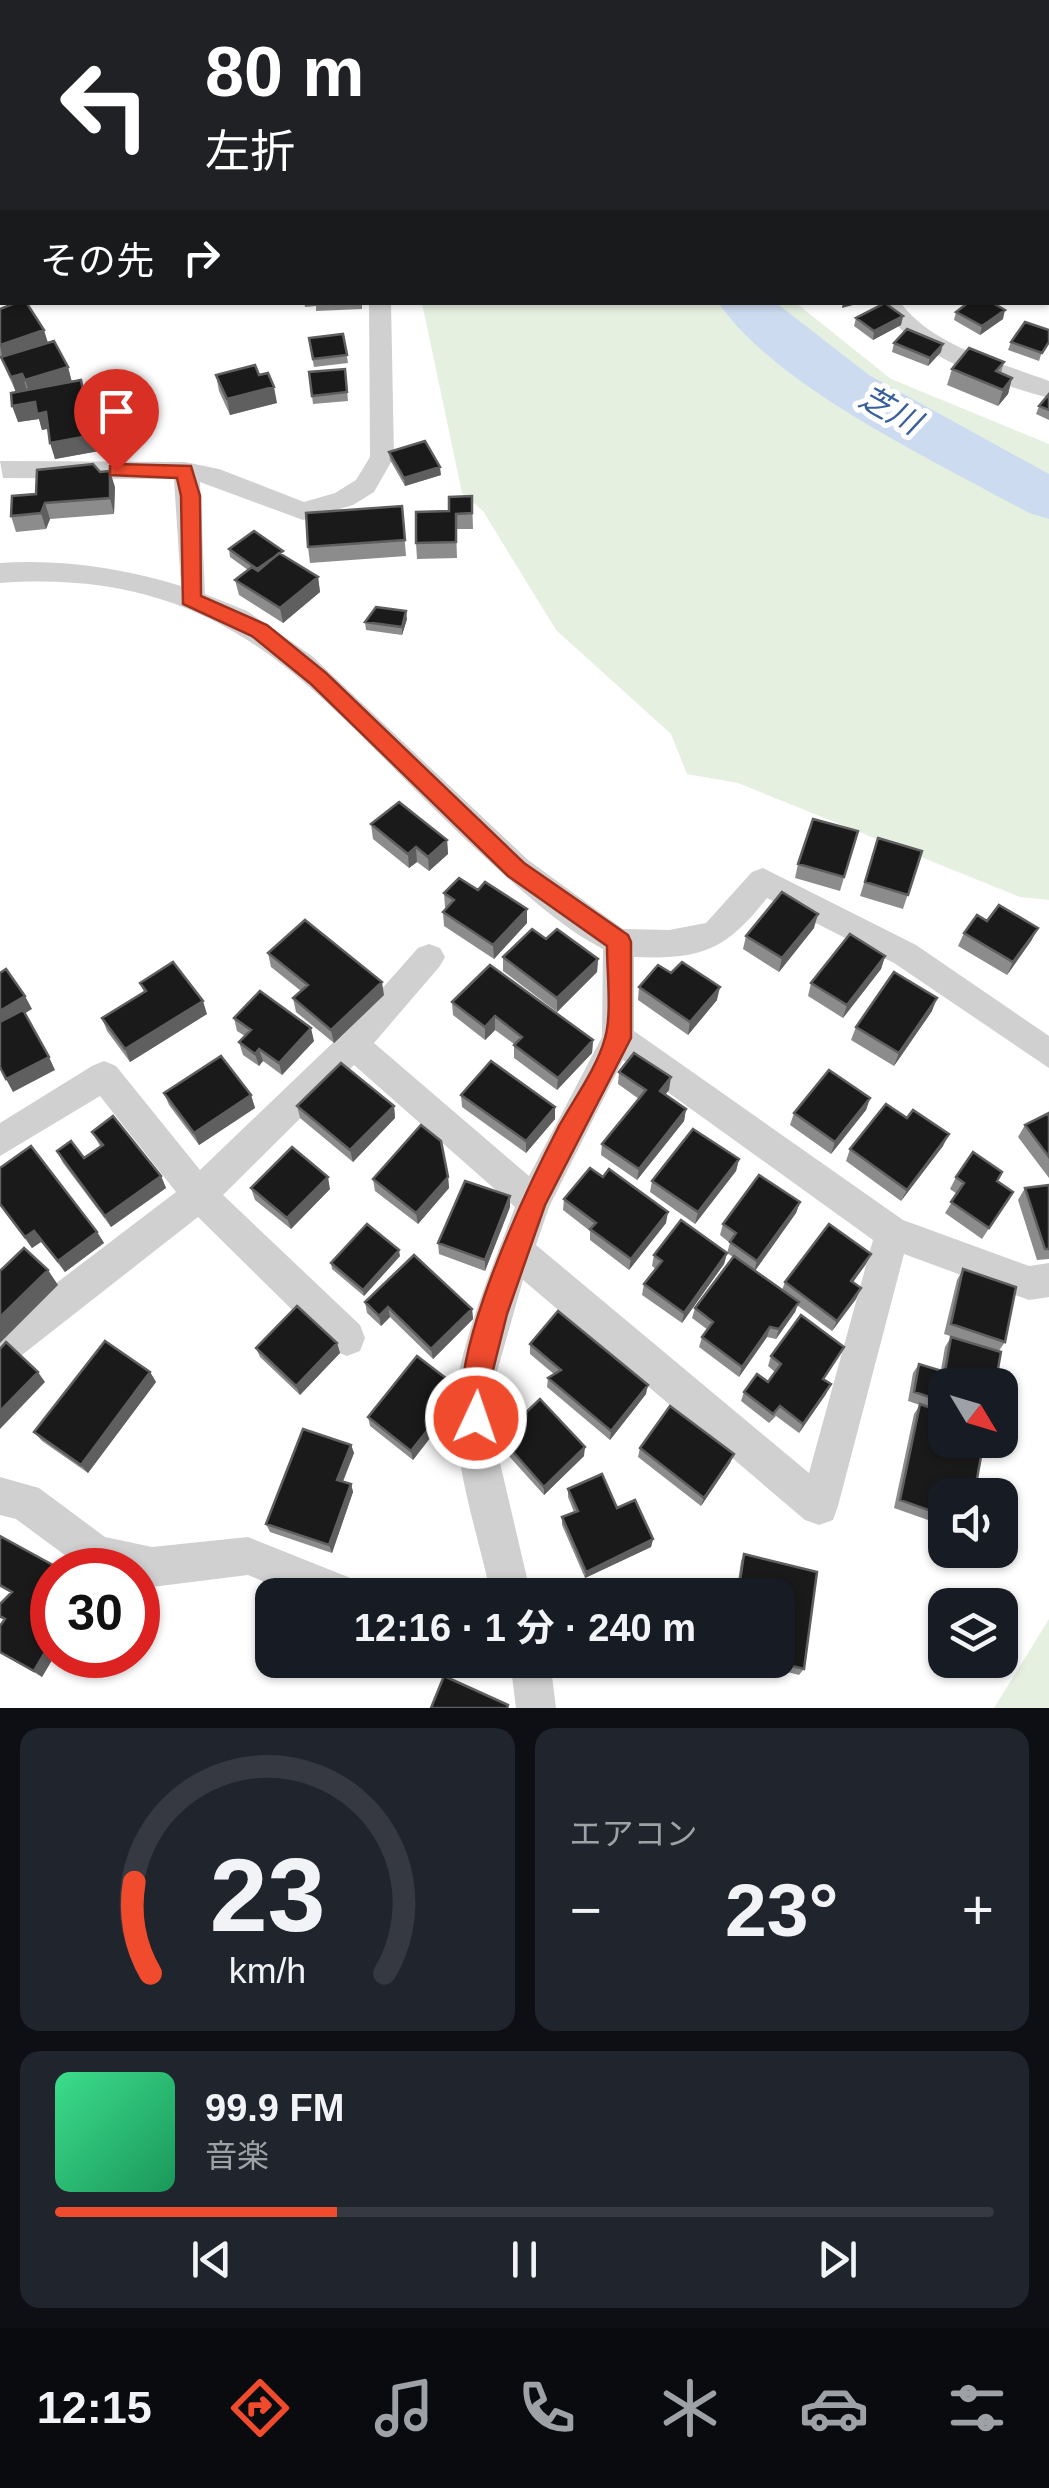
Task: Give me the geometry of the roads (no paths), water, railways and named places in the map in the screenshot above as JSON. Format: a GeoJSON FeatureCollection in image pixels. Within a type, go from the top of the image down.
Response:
{"type":"FeatureCollection","features":[{"type":"Feature","properties":{"kind":"street"},"geometry":{"type":"LineString","coordinates":[[1,464],[210,474],[303,511],[344,499],[366,486],[382,457],[380,305]]}},
{"type":"Feature","properties":{"kind":"street"},"geometry":{"type":"LineString","coordinates":[[889,305],[894,315],[938,344],[1049,390]]}},
{"type":"Feature","properties":{"kind":"street"},"geometry":{"type":"LineString","coordinates":[[185,471],[190,496],[194,587],[190,599]]}},
{"type":"Feature","properties":{"kind":"street"},"geometry":{"type":"LineString","coordinates":[[0,573],[30,568],[103,576],[190,599],[260,631],[318,678],[516,869],[619,942],[682,941],[717,932],[763,881],[905,954],[1049,1054]]}},
{"type":"Feature","properties":{"kind":"street"},"geometry":{"type":"LineString","coordinates":[[508,1578],[478,1450],[475,1386],[493,1314],[534,1202],[618,1038],[619,942]]}},
{"type":"Feature","properties":{"kind":"street"},"geometry":{"type":"LineString","coordinates":[[0,1349],[199,1195],[353,1044],[429,957]]}},
{"type":"Feature","properties":{"kind":"street"},"geometry":{"type":"LineString","coordinates":[[618,1038],[892,1233],[1029,1282],[1049,1280]]}},
{"type":"Feature","properties":{"kind":"street"},"geometry":{"type":"LineString","coordinates":[[353,1044],[534,1202]]}},
{"type":"Feature","properties":{"kind":"street"},"geometry":{"type":"LineString","coordinates":[[0,1141],[104,1076],[199,1195],[348,1338]]}},
{"type":"Feature","properties":{"kind":"street"},"geometry":{"type":"LineString","coordinates":[[518,1253],[818,1506],[892,1233]]}},
{"type":"Feature","properties":{"kind":"street"},"geometry":{"type":"LineString","coordinates":[[0,1496],[25,1502],[96,1556],[152,1567],[248,1556],[302,1578]]}},
{"type":"Feature","properties":{"kind":"waterway","name":"芝川"},"geometry":{"type":"LineString","coordinates":[[747,305],[777,334],[850,388],[1049,499]]}}]}
